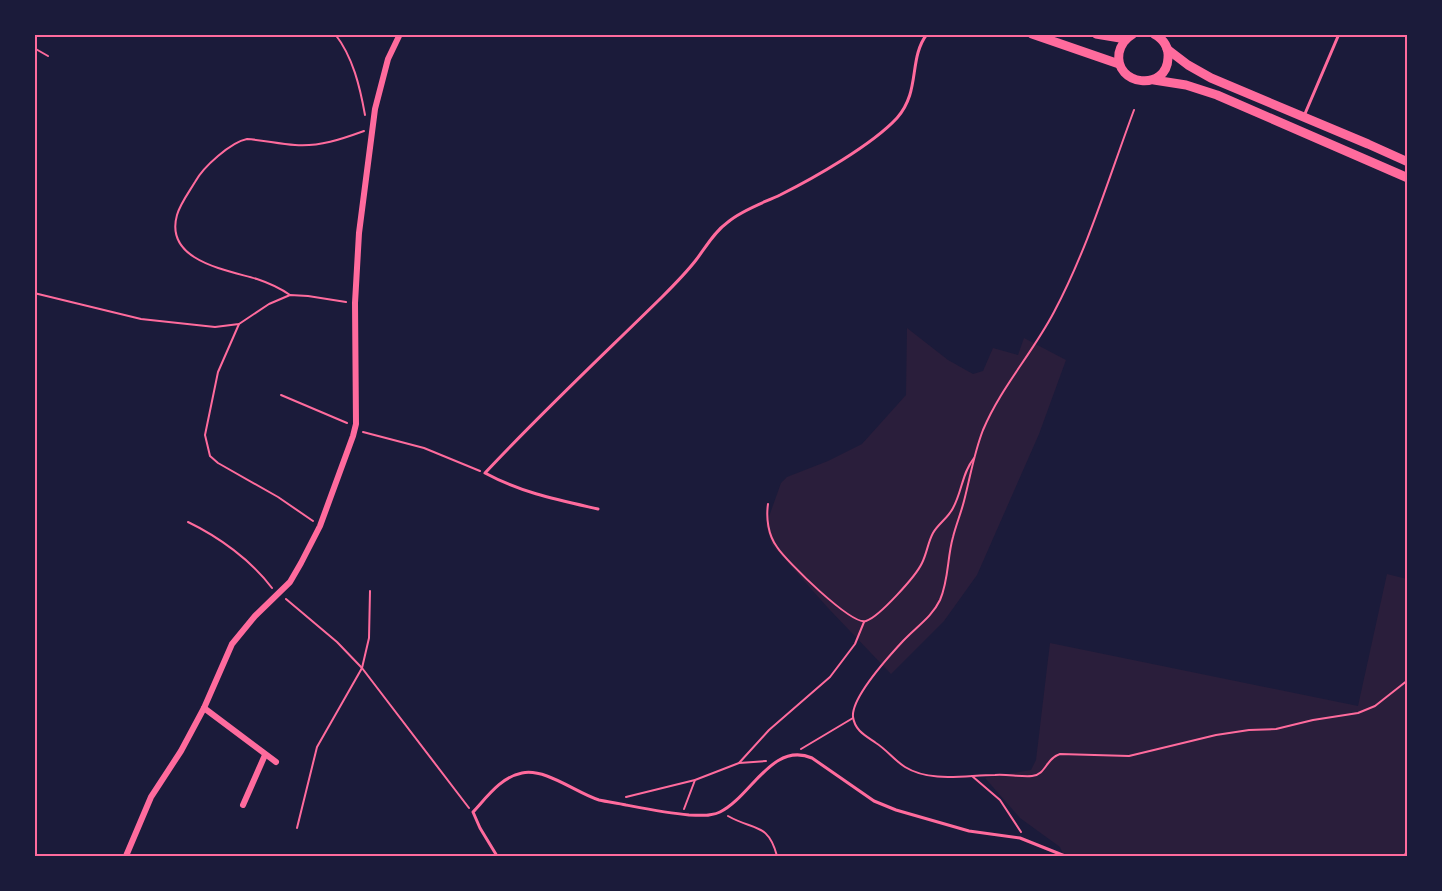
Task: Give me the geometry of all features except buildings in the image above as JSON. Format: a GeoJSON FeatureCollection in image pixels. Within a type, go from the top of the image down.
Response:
{"type":"FeatureCollection","features":[{"type":"Feature","properties":{"kind":"main road"},"geometry":{"type":"LineString","coordinates":[[1032,34],[1119,64],[1130,78],[1142,82],[1154,80],[1186,85],[1217,95],[1407,178]]}},
{"type":"Feature","properties":{"kind":"main road"},"geometry":{"type":"LineString","coordinates":[[1096,34],[1129,37],[1120,51],[1119,64]]}},
{"type":"Feature","properties":{"kind":"main road"},"geometry":{"type":"LineString","coordinates":[[1154,34],[1163,41],[1167,49],[1188,65],[1211,78],[1407,162]]}},
{"type":"Feature","properties":{"kind":"main road"},"geometry":{"type":"LineString","coordinates":[[1154,80],[1167,67],[1167,49]]}},
{"type":"Feature","properties":{"kind":"street"},"geometry":{"type":"LineString","coordinates":[[126,856],[151,797],[181,751],[204,708],[232,644],[246,626],[290,582],[320,526],[355,429],[355,303],[359,233],[369,144],[382,79],[388,59],[400,34]]}},
{"type":"Feature","properties":{"kind":"street"},"geometry":{"type":"LineString","coordinates":[[204,708],[276,762]]}},
{"type":"Feature","properties":{"kind":"street"},"geometry":{"type":"LineString","coordinates":[[243,805],[265,755]]}},
{"type":"Feature","properties":{"kind":"lane"},"geometry":{"type":"LineString","coordinates":[[598,509],[529,493],[485,473],[548,407],[663,297],[725,224],[834,165],[892,123],[909,102],[919,51],[927,34]]}},
{"type":"Feature","properties":{"kind":"lane"},"geometry":{"type":"LineString","coordinates":[[1304,116],[1339,34]]}},
{"type":"Feature","properties":{"kind":"lane"},"geometry":{"type":"LineString","coordinates":[[497,856],[473,812],[503,781],[525,772],[540,774],[608,802],[651,811],[706,816],[720,812],[778,761],[793,754],[803,754],[812,758],[874,801],[896,810],[969,831],[1026,840],[1065,856]]}},
{"type":"Feature","properties":{"kind":"lane"},"geometry":{"type":"LineString","coordinates":[[1405,856],[1407,849]]}},
{"type":"Feature","properties":{"kind":"path"},"geometry":{"type":"LineString","coordinates":[[335,34],[350,60],[362,97],[366,119]]}},
{"type":"Feature","properties":{"kind":"path"},"geometry":{"type":"LineString","coordinates":[[34,48],[48,56]]}},
{"type":"Feature","properties":{"kind":"path"},"geometry":{"type":"LineString","coordinates":[[1134,110],[1077,262],[1055,311],[1034,347],[994,405],[982,433],[952,537],[945,586],[939,602],[872,678],[856,703],[853,718],[860,733],[905,767],[931,776],[1034,776],[1042,772],[1050,758],[1060,754],[1113,758],[1130,756],[1216,735],[1276,729],[1358,713],[1375,706],[1407,680]]}},
{"type":"Feature","properties":{"kind":"path"},"geometry":{"type":"LineString","coordinates":[[290,295],[270,284],[207,264],[190,254],[181,243],[176,229],[180,208],[203,170],[239,141],[247,139],[295,145],[310,144],[328,142],[367,130],[369,144]]}},
{"type":"Feature","properties":{"kind":"path"},"geometry":{"type":"LineString","coordinates":[[34,293],[141,320],[215,327],[239,324],[268,304],[290,295],[355,303]]}},
{"type":"Feature","properties":{"kind":"path"},"geometry":{"type":"LineString","coordinates":[[239,324],[216,381],[205,435],[210,456],[218,463],[278,497],[320,526]]}},
{"type":"Feature","properties":{"kind":"path"},"geometry":{"type":"LineString","coordinates":[[281,395],[355,429],[424,448],[485,473]]}},
{"type":"Feature","properties":{"kind":"path"},"geometry":{"type":"LineString","coordinates":[[768,504],[769,528],[777,548],[844,613],[859,622],[864,622],[873,617],[911,580],[921,564],[933,533],[953,509],[966,470],[976,456]]}},
{"type":"Feature","properties":{"kind":"path"},"geometry":{"type":"LineString","coordinates":[[188,522],[202,529],[243,558],[278,594],[337,642],[363,668],[473,812]]}},
{"type":"Feature","properties":{"kind":"path"},"geometry":{"type":"LineString","coordinates":[[297,828],[317,747],[363,668],[369,638],[370,591]]}},
{"type":"Feature","properties":{"kind":"path"},"geometry":{"type":"LineString","coordinates":[[739,763],[769,730],[830,677],[855,644],[864,622]]}},
{"type":"Feature","properties":{"kind":"path"},"geometry":{"type":"LineString","coordinates":[[793,754],[853,718]]}},
{"type":"Feature","properties":{"kind":"path"},"geometry":{"type":"LineString","coordinates":[[608,802],[695,780],[739,763],[778,761]]}},
{"type":"Feature","properties":{"kind":"path"},"geometry":{"type":"LineString","coordinates":[[972,776],[1000,800],[1026,840]]}},
{"type":"Feature","properties":{"kind":"path"},"geometry":{"type":"LineString","coordinates":[[682,814],[695,780]]}},
{"type":"Feature","properties":{"kind":"path"},"geometry":{"type":"LineString","coordinates":[[720,812],[769,835],[777,856]]}},
{"type":"Feature","properties":{"kind":"shaded area"},"geometry":{"type":"Polygon","coordinates":[[[907,328],[948,360],[973,374],[983,371],[993,348],[1018,355],[1024,338],[1066,360],[1039,434],[977,575],[944,621],[891,674],[772,545],[766,525],[781,483],[787,477],[828,461],[862,444],[906,395],[907,328]]]}},
{"type":"Feature","properties":{"kind":"shaded area"},"geometry":{"type":"Polygon","coordinates":[[[1387,574],[1407,579],[1407,856],[1064,856],[1060,847],[1020,818],[985,778],[1031,770],[1036,760],[1050,643],[1358,706],[1387,574]]]}}]}
